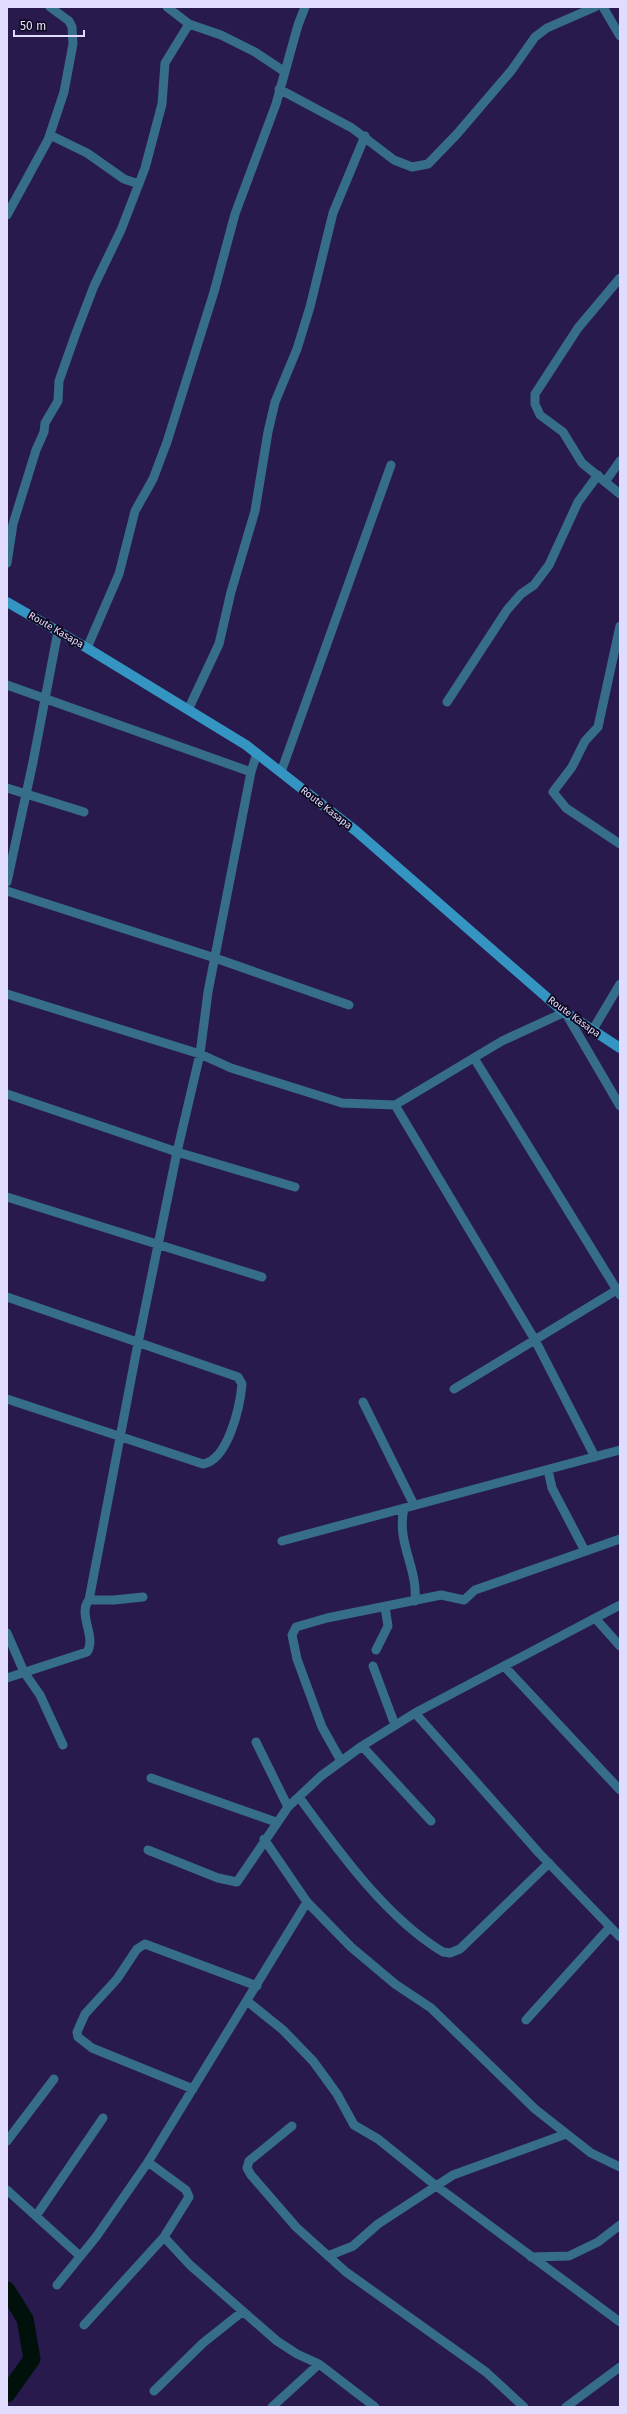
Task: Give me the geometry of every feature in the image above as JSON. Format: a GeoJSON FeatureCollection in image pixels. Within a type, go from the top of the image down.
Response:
{"type":"FeatureCollection","features":[{"type":"Feature","properties":{"kind":"main road","name":"Route Kasapa"},"geometry":{"type":"LineString","coordinates":[[7,602],[87,648],[256,753],[356,831],[565,1012],[620,1048]]}},
{"type":"Feature","properties":{"kind":"street"},"geometry":{"type":"LineString","coordinates":[[7,215],[50,134],[64,92],[73,40],[69,21],[50,7]]}},
{"type":"Feature","properties":{"kind":"street"},"geometry":{"type":"LineString","coordinates":[[167,7],[189,24],[235,42],[285,72]]}},
{"type":"Feature","properties":{"kind":"street"},"geometry":{"type":"LineString","coordinates":[[87,648],[119,574],[135,511],[153,479],[167,442],[214,292],[235,214],[276,104],[298,24],[305,7]]}},
{"type":"Feature","properties":{"kind":"street"},"geometry":{"type":"LineString","coordinates":[[279,89],[365,136],[394,160],[412,167],[428,164],[457,134],[511,71],[535,37],[547,28],[595,7]]}},
{"type":"Feature","properties":{"kind":"street"},"geometry":{"type":"LineString","coordinates":[[603,7],[620,36]]}},
{"type":"Feature","properties":{"kind":"street"},"geometry":{"type":"LineString","coordinates":[[7,563],[14,524],[36,450],[44,432],[45,423],[58,401],[59,381],[94,286],[139,184],[162,104],[165,63],[189,24]]}},
{"type":"Feature","properties":{"kind":"street"},"geometry":{"type":"LineString","coordinates":[[50,134],[87,153],[124,179],[139,184]]}},
{"type":"Feature","properties":{"kind":"street"},"geometry":{"type":"LineString","coordinates":[[188,710],[218,644],[231,592],[256,511],[268,432],[275,402],[297,349],[310,307],[333,213],[365,136]]}},
{"type":"Feature","properties":{"kind":"street"},"geometry":{"type":"LineString","coordinates":[[620,278],[578,328],[534,394],[535,404],[540,415],[563,432],[571,442],[579,460],[620,494]]}},
{"type":"Feature","properties":{"kind":"street"},"geometry":{"type":"LineString","coordinates":[[606,482],[620,461]]}},
{"type":"Feature","properties":{"kind":"street"},"geometry":{"type":"LineString","coordinates":[[281,772],[391,465]]}},
{"type":"Feature","properties":{"kind":"street"},"geometry":{"type":"LineString","coordinates":[[447,702],[507,610],[521,594],[534,585],[549,565],[578,502],[598,475]]}},
{"type":"Feature","properties":{"kind":"street"},"geometry":{"type":"LineString","coordinates":[[620,626],[618,654],[603,701],[598,727],[585,742],[572,767],[553,792],[566,808],[620,844]]}},
{"type":"Feature","properties":{"kind":"street"},"geometry":{"type":"LineString","coordinates":[[7,882],[46,698],[58,631]]}},
{"type":"Feature","properties":{"kind":"street"},"geometry":{"type":"LineString","coordinates":[[7,685],[251,772]]}},
{"type":"Feature","properties":{"kind":"street"},"geometry":{"type":"LineString","coordinates":[[7,1678],[87,1652],[91,1643],[85,1610],[89,1600],[138,1343],[177,1152],[200,1054],[215,958],[256,753]]}},
{"type":"Feature","properties":{"kind":"street"},"geometry":{"type":"LineString","coordinates":[[7,788],[84,812]]}},
{"type":"Feature","properties":{"kind":"street"},"geometry":{"type":"LineString","coordinates":[[7,891],[215,958],[349,1005]]}},
{"type":"Feature","properties":{"kind":"street"},"geometry":{"type":"LineString","coordinates":[[592,1031],[620,984]]}},
{"type":"Feature","properties":{"kind":"street"},"geometry":{"type":"LineString","coordinates":[[7,994],[200,1054],[231,1068],[342,1103],[395,1105],[502,1041],[565,1012],[620,1106]]}},
{"type":"Feature","properties":{"kind":"street"},"geometry":{"type":"LineString","coordinates":[[454,1389],[619,1291],[474,1058]]}},
{"type":"Feature","properties":{"kind":"street"},"geometry":{"type":"LineString","coordinates":[[7,1094],[177,1152],[295,1187]]}},
{"type":"Feature","properties":{"kind":"street"},"geometry":{"type":"LineString","coordinates":[[395,1105],[535,1340],[595,1457]]}},
{"type":"Feature","properties":{"kind":"street"},"geometry":{"type":"LineString","coordinates":[[7,1197],[262,1277]]}},
{"type":"Feature","properties":{"kind":"street"},"geometry":{"type":"LineString","coordinates":[[7,1297],[238,1377],[242,1384],[240,1401],[226,1443],[218,1458],[210,1463],[203,1464],[7,1399]]}},
{"type":"Feature","properties":{"kind":"street"},"geometry":{"type":"LineString","coordinates":[[363,1402],[414,1505]]}},
{"type":"Feature","properties":{"kind":"street"},"geometry":{"type":"LineString","coordinates":[[282,1541],[620,1450]]}},
{"type":"Feature","properties":{"kind":"street"},"geometry":{"type":"LineString","coordinates":[[548,1470],[552,1488],[585,1551]]}},
{"type":"Feature","properties":{"kind":"street"},"geometry":{"type":"LineString","coordinates":[[404,1508],[401,1530],[404,1549],[414,1576],[415,1601]]}},
{"type":"Feature","properties":{"kind":"street"},"geometry":{"type":"LineString","coordinates":[[341,1762],[322,1727],[297,1659],[292,1635],[296,1627],[444,1595],[454,1599],[464,1600],[475,1590],[620,1539]]}},
{"type":"Feature","properties":{"kind":"street"},"geometry":{"type":"LineString","coordinates":[[89,1600],[114,1600],[143,1597]]}},
{"type":"Feature","properties":{"kind":"street"},"geometry":{"type":"LineString","coordinates":[[148,1850],[233,1882],[237,1882],[264,1839],[288,1807],[362,1746],[415,1713],[620,1604]]}},
{"type":"Feature","properties":{"kind":"street"},"geometry":{"type":"LineString","coordinates":[[376,1650],[388,1626],[384,1607]]}},
{"type":"Feature","properties":{"kind":"street"},"geometry":{"type":"LineString","coordinates":[[595,1618],[620,1646]]}},
{"type":"Feature","properties":{"kind":"street"},"geometry":{"type":"LineString","coordinates":[[7,1633],[24,1672],[37,1689],[63,1745]]}},
{"type":"Feature","properties":{"kind":"street"},"geometry":{"type":"LineString","coordinates":[[373,1666],[395,1725]]}},
{"type":"Feature","properties":{"kind":"street"},"geometry":{"type":"LineString","coordinates":[[504,1666],[620,1790]]}},
{"type":"Feature","properties":{"kind":"street"},"geometry":{"type":"LineString","coordinates":[[415,1713],[549,1863],[620,1937]]}},
{"type":"Feature","properties":{"kind":"street"},"geometry":{"type":"LineString","coordinates":[[256,1742],[288,1807]]}},
{"type":"Feature","properties":{"kind":"street"},"geometry":{"type":"LineString","coordinates":[[362,1746],[431,1821]]}},
{"type":"Feature","properties":{"kind":"street"},"geometry":{"type":"LineString","coordinates":[[151,1778],[276,1822]]}},
{"type":"Feature","properties":{"kind":"street"},"geometry":{"type":"LineString","coordinates":[[299,1797],[365,1882],[402,1920],[443,1952],[450,1953],[460,1949],[549,1863]]}},
{"type":"Feature","properties":{"kind":"street"},"geometry":{"type":"LineString","coordinates":[[264,1839],[307,1902],[351,1947],[395,1984],[431,2008],[535,2109],[590,2153],[620,2167]]}},
{"type":"Feature","properties":{"kind":"street"},"geometry":{"type":"LineString","coordinates":[[57,2284],[80,2256],[148,2162],[307,1902]]}},
{"type":"Feature","properties":{"kind":"street"},"geometry":{"type":"LineString","coordinates":[[526,2020],[610,1927]]}},
{"type":"Feature","properties":{"kind":"street"},"geometry":{"type":"LineString","coordinates":[[193,2089],[92,2048],[78,2037],[77,2032],[85,2014],[117,1979],[137,1949],[146,1944],[256,1986]]}},
{"type":"Feature","properties":{"kind":"street"},"geometry":{"type":"LineString","coordinates":[[247,2001],[283,2030],[313,2061],[337,2094],[354,2125],[378,2139],[435,2185],[620,2322]]}},
{"type":"Feature","properties":{"kind":"street"},"geometry":{"type":"LineString","coordinates":[[7,2141],[54,2079]]}},
{"type":"Feature","properties":{"kind":"street"},"geometry":{"type":"LineString","coordinates":[[36,2216],[103,2118]]}},
{"type":"Feature","properties":{"kind":"street"},"geometry":{"type":"LineString","coordinates":[[292,2126],[249,2162],[247,2168],[296,2227],[346,2272],[486,2372],[524,2407]]}},
{"type":"Feature","properties":{"kind":"street"},"geometry":{"type":"LineString","coordinates":[[328,2256],[353,2246],[378,2224],[435,2185],[463,2171],[566,2134]]}},
{"type":"Feature","properties":{"kind":"street"},"geometry":{"type":"LineString","coordinates":[[84,2325],[164,2237],[179,2216],[189,2197],[186,2190],[148,2162]]}},
{"type":"Feature","properties":{"kind":"street"},"geometry":{"type":"LineString","coordinates":[[7,2190],[80,2256]]}},
{"type":"Feature","properties":{"kind":"street"},"geometry":{"type":"LineString","coordinates":[[531,2257],[569,2256],[598,2242],[620,2225]]}},
{"type":"Feature","properties":{"kind":"street"},"geometry":{"type":"LineString","coordinates":[[164,2237],[190,2265],[277,2341],[297,2354],[319,2364],[375,2407]]}},
{"type":"Feature","properties":{"kind":"street"},"geometry":{"type":"LineString","coordinates":[[154,2391],[203,2343],[242,2312]]}},
{"type":"Feature","properties":{"kind":"street"},"geometry":{"type":"LineString","coordinates":[[272,2407],[319,2364]]}},
{"type":"Feature","properties":{"kind":"street"},"geometry":{"type":"LineString","coordinates":[[566,2407],[620,2367]]}},
{"type":"Feature","properties":{"kind":"waterway"},"geometry":{"type":"LineString","coordinates":[[7,2290],[25,2319],[32,2359],[7,2394]]}}]}
